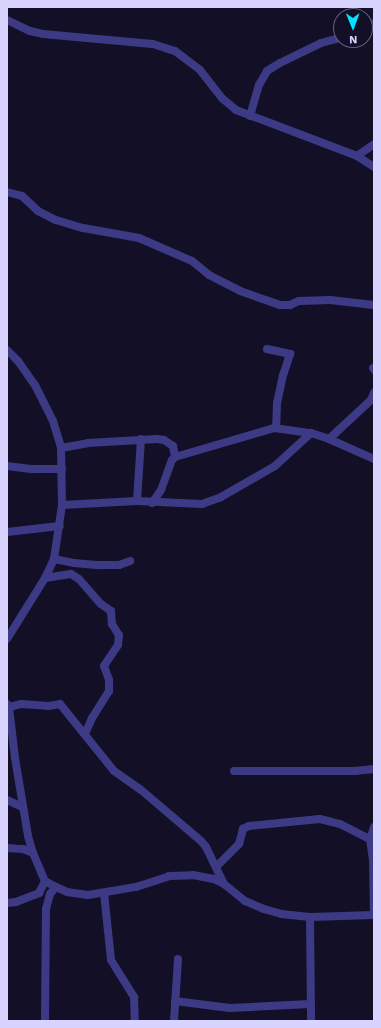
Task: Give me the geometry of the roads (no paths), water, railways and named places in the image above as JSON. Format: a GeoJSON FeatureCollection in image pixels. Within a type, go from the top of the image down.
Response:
{"type":"FeatureCollection","features":[{"type":"Feature","properties":{"kind":"street"},"geometry":{"type":"LineString","coordinates":[[7,20],[30,31],[43,34],[154,44],[175,51],[200,70],[223,99],[236,110],[357,156],[374,167]]}},
{"type":"Feature","properties":{"kind":"street"},"geometry":{"type":"LineString","coordinates":[[250,116],[259,85],[267,71],[314,46],[333,40]]}},
{"type":"Feature","properties":{"kind":"street"},"geometry":{"type":"LineString","coordinates":[[357,156],[374,144]]}},
{"type":"Feature","properties":{"kind":"street"},"geometry":{"type":"LineString","coordinates":[[7,192],[22,196],[38,211],[56,220],[83,228],[139,238],[192,261],[209,275],[240,291],[280,305],[290,305],[299,301],[330,300],[374,305]]}},
{"type":"Feature","properties":{"kind":"street"},"geometry":{"type":"LineString","coordinates":[[267,348],[290,354],[283,375],[276,408],[276,428]]}},
{"type":"Feature","properties":{"kind":"street"},"geometry":{"type":"LineString","coordinates":[[7,350],[18,361],[35,385],[54,421],[60,448],[62,469],[62,505],[54,559],[45,578],[7,639]]}},
{"type":"Feature","properties":{"kind":"street"},"geometry":{"type":"LineString","coordinates":[[329,439],[371,400],[374,393]]}},
{"type":"Feature","properties":{"kind":"street"},"geometry":{"type":"LineString","coordinates":[[152,503],[162,490],[172,460],[175,457],[276,428],[311,433],[329,439],[374,459]]}},
{"type":"Feature","properties":{"kind":"street"},"geometry":{"type":"LineString","coordinates":[[62,505],[137,501],[196,505],[222,497],[275,466],[311,433]]}},
{"type":"Feature","properties":{"kind":"street"},"geometry":{"type":"LineString","coordinates":[[137,501],[141,440]]}},
{"type":"Feature","properties":{"kind":"street"},"geometry":{"type":"LineString","coordinates":[[60,448],[88,443],[164,440],[173,446],[175,457]]}},
{"type":"Feature","properties":{"kind":"street"},"geometry":{"type":"LineString","coordinates":[[7,466],[32,469],[62,469]]}},
{"type":"Feature","properties":{"kind":"street"},"geometry":{"type":"LineString","coordinates":[[7,532],[60,526]]}},
{"type":"Feature","properties":{"kind":"street"},"geometry":{"type":"LineString","coordinates":[[54,559],[74,563],[99,565],[119,565],[130,561]]}},
{"type":"Feature","properties":{"kind":"street"},"geometry":{"type":"LineString","coordinates":[[45,578],[71,574],[80,579],[111,612],[112,624],[119,635],[118,645],[104,666],[109,680],[109,692],[92,718],[86,734]]}},
{"type":"Feature","properties":{"kind":"street"},"geometry":{"type":"LineString","coordinates":[[224,884],[206,847],[140,789],[114,771],[86,734],[60,704],[48,706],[21,704],[8,706],[22,807],[33,853],[45,881],[56,887],[78,894],[104,893],[136,888],[169,876],[204,876],[224,884],[245,901],[281,914],[310,917],[374,915],[373,860],[370,839],[374,827]]}},
{"type":"Feature","properties":{"kind":"street"},"geometry":{"type":"LineString","coordinates":[[234,771],[355,771],[374,769]]}},
{"type":"Feature","properties":{"kind":"street"},"geometry":{"type":"LineString","coordinates":[[7,800],[22,807]]}},
{"type":"Feature","properties":{"kind":"street"},"geometry":{"type":"LineString","coordinates":[[216,867],[240,844],[243,829],[249,826],[320,820],[340,824],[370,839]]}},
{"type":"Feature","properties":{"kind":"street"},"geometry":{"type":"LineString","coordinates":[[7,848],[23,849],[33,853]]}},
{"type":"Feature","properties":{"kind":"street"},"geometry":{"type":"LineString","coordinates":[[7,903],[16,902],[39,893],[45,881]]}},
{"type":"Feature","properties":{"kind":"street"},"geometry":{"type":"LineString","coordinates":[[45,1021],[46,909],[48,898],[56,887]]}},
{"type":"Feature","properties":{"kind":"street"},"geometry":{"type":"LineString","coordinates":[[104,893],[111,960],[134,997],[136,1008],[135,1021]]}},
{"type":"Feature","properties":{"kind":"street"},"geometry":{"type":"LineString","coordinates":[[310,917],[310,1021]]}},
{"type":"Feature","properties":{"kind":"street"},"geometry":{"type":"LineString","coordinates":[[174,1021],[178,959]]}},
{"type":"Feature","properties":{"kind":"street"},"geometry":{"type":"LineString","coordinates":[[175,1001],[230,1008],[310,1004]]}}]}
